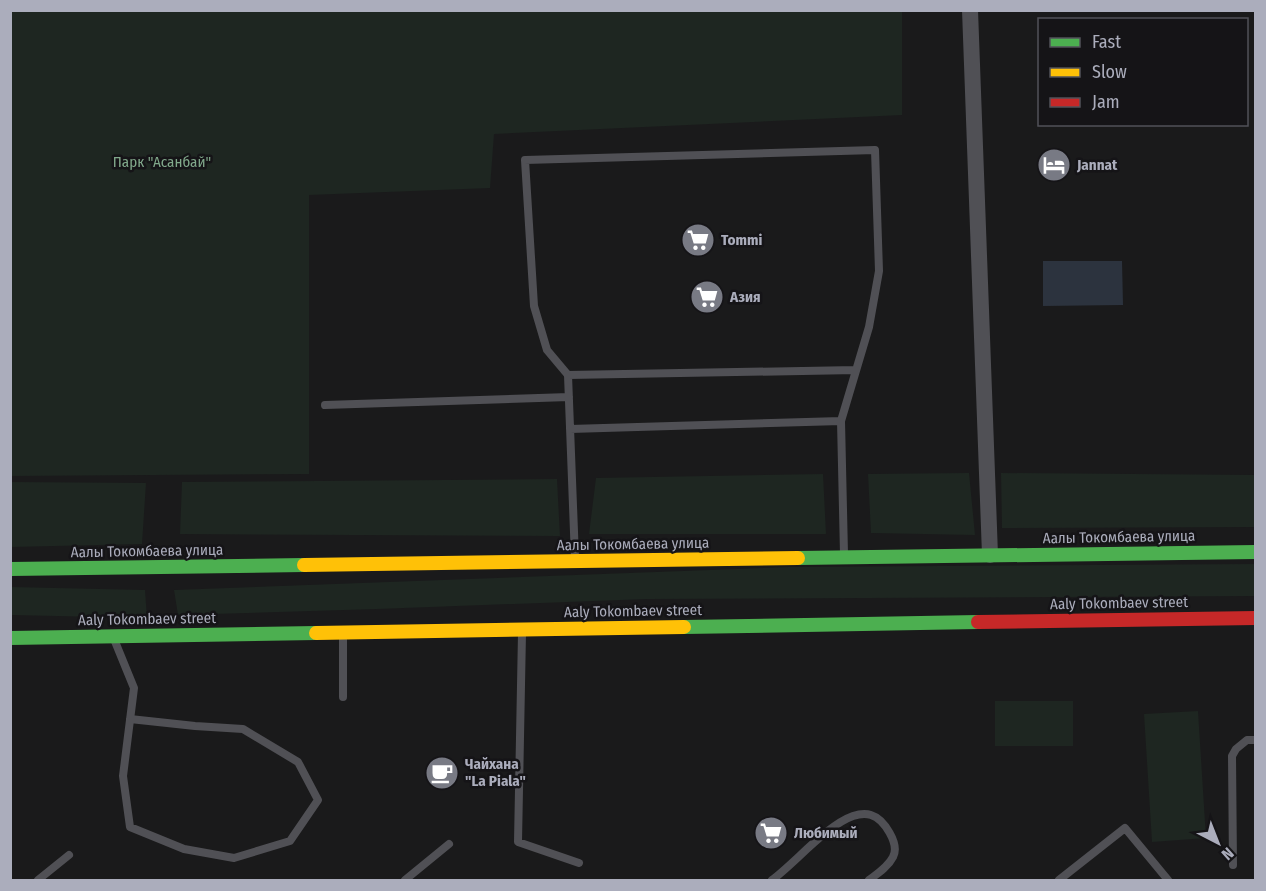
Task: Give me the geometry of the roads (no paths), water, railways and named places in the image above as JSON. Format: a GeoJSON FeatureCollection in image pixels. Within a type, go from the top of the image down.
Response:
{"type":"FeatureCollection","features":[{"type":"Feature","properties":{"kind":"main road","name":"Аалы Токомбаева улица"},"geometry":{"type":"LineString","coordinates":[[10,569],[1256,552]]}},
{"type":"Feature","properties":{"kind":"main road","name":"Aaly Tokombaev street"},"geometry":{"type":"LineString","coordinates":[[10,638],[1256,618]]}},
{"type":"Feature","properties":{"kind":"street"},"geometry":{"type":"LineString","coordinates":[[970,10],[990,555]]}},
{"type":"Feature","properties":{"kind":"lane"},"geometry":{"type":"LineString","coordinates":[[575,561],[568,375],[547,350],[534,306],[525,160],[875,150],[879,271],[869,327],[841,421],[844,558]]}},
{"type":"Feature","properties":{"kind":"lane"},"geometry":{"type":"LineString","coordinates":[[568,375],[856,370]]}},
{"type":"Feature","properties":{"kind":"lane"},"geometry":{"type":"LineString","coordinates":[[325,405],[569,397]]}},
{"type":"Feature","properties":{"kind":"lane"},"geometry":{"type":"LineString","coordinates":[[570,429],[841,421]]}},
{"type":"Feature","properties":{"kind":"lane"},"geometry":{"type":"LineString","coordinates":[[522,629],[518,842],[579,863]]}},
{"type":"Feature","properties":{"kind":"lane"},"geometry":{"type":"LineString","coordinates":[[343,632],[343,697]]}},
{"type":"Feature","properties":{"kind":"lane"},"geometry":{"type":"LineString","coordinates":[[113,636],[134,688],[130,719],[123,776],[130,826],[184,849],[234,858],[290,841],[318,800],[298,762],[243,729],[130,719]]}},
{"type":"Feature","properties":{"kind":"lane"},"geometry":{"type":"LineString","coordinates":[[1233,865],[1232,756],[1236,749],[1247,740],[1256,740]]}},
{"type":"Feature","properties":{"kind":"lane"},"geometry":{"type":"LineString","coordinates":[[772,880],[835,826],[850,817],[870,814],[884,824],[894,847],[890,861],[869,880]]}},
{"type":"Feature","properties":{"kind":"lane"},"geometry":{"type":"LineString","coordinates":[[1059,880],[1125,828],[1168,880]]}},
{"type":"Feature","properties":{"kind":"lane"},"geometry":{"type":"LineString","coordinates":[[405,880],[449,844]]}},
{"type":"Feature","properties":{"kind":"lane"},"geometry":{"type":"LineString","coordinates":[[38,880],[69,855]]}},
{"type":"Feature","properties":{"kind":"place","name":"Jannat"},"geometry":{"type":"Point","coordinates":[1054,165]}},
{"type":"Feature","properties":{"kind":"place","name":"Tommi"},"geometry":{"type":"Point","coordinates":[698,240]}},
{"type":"Feature","properties":{"kind":"place","name":"Азия"},"geometry":{"type":"Point","coordinates":[707,297]}},
{"type":"Feature","properties":{"kind":"place","name":"Чайхана \"La Piala\""},"geometry":{"type":"Point","coordinates":[442,773]}},
{"type":"Feature","properties":{"kind":"place","name":"Любимый"},"geometry":{"type":"Point","coordinates":[771,833]}},
{"type":"Feature","properties":{"kind":"park label","name":"Парк \"Асанбай\""},"geometry":{"type":"Point","coordinates":[162,162]}}]}
